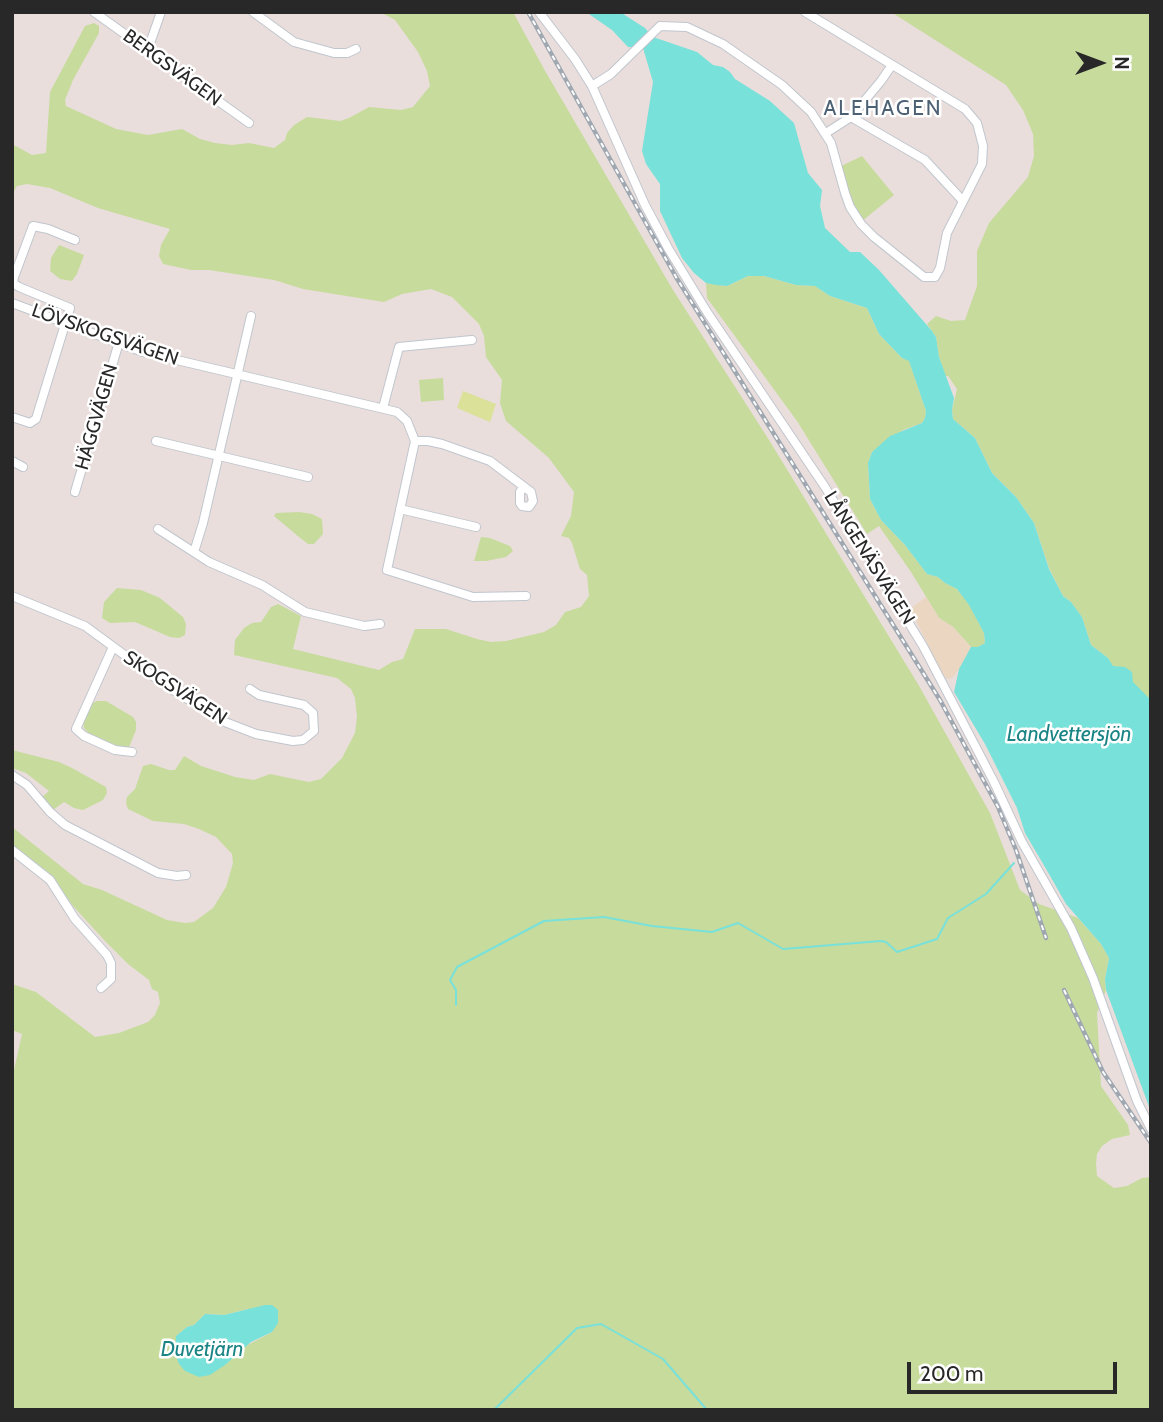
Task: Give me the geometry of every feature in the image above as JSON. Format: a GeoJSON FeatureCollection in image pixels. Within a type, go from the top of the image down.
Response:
{"type":"FeatureCollection","features":[{"type":"Feature","properties":{"kind":"street","name":"BERGSVÄGEN"},"geometry":{"type":"LineString","coordinates":[[94,12],[249,123]]}},
{"type":"Feature","properties":{"kind":"street"},"geometry":{"type":"LineString","coordinates":[[148,49],[161,12]]}},
{"type":"Feature","properties":{"kind":"street"},"geometry":{"type":"LineString","coordinates":[[253,12],[294,42],[334,53],[347,53],[356,49]]}},
{"type":"Feature","properties":{"kind":"street","name":"LÅNGENÄSVÄGEN"},"geometry":{"type":"LineString","coordinates":[[539,12],[592,86],[645,205],[668,248],[707,312],[832,498],[923,646],[1022,842],[1071,928],[1093,978],[1137,1101],[1151,1129]]}},
{"type":"Feature","properties":{"kind":"street"},"geometry":{"type":"LineString","coordinates":[[592,86],[611,74],[660,26],[687,27],[723,44],[782,85],[811,112],[826,133],[855,216],[881,243],[924,277],[931,279],[938,274],[947,233],[980,172],[984,156],[977,123],[965,109],[805,12]]}},
{"type":"Feature","properties":{"kind":"street"},"geometry":{"type":"LineString","coordinates":[[826,133],[851,117],[892,65]]}},
{"type":"Feature","properties":{"kind":"street"},"geometry":{"type":"LineString","coordinates":[[851,117],[925,160],[963,201]]}},
{"type":"Feature","properties":{"kind":"street"},"geometry":{"type":"LineString","coordinates":[[12,417],[30,423],[36,419],[70,308],[13,283],[33,226],[75,240]]}},
{"type":"Feature","properties":{"kind":"street","name":"LÖVSKOGSVÄGEN"},"geometry":{"type":"LineString","coordinates":[[12,303],[143,352],[397,412],[404,417],[415,441]]}},
{"type":"Feature","properties":{"kind":"street"},"geometry":{"type":"LineString","coordinates":[[194,552],[251,316]]}},
{"type":"Feature","properties":{"kind":"street"},"geometry":{"type":"LineString","coordinates":[[383,408],[399,347],[472,340]]}},
{"type":"Feature","properties":{"kind":"street","name":"HÄGGVÄGEN"},"geometry":{"type":"LineString","coordinates":[[75,492],[119,342]]}},
{"type":"Feature","properties":{"kind":"street"},"geometry":{"type":"LineString","coordinates":[[156,441],[308,477]]}},
{"type":"Feature","properties":{"kind":"street"},"geometry":{"type":"LineString","coordinates":[[523,488],[514,477],[490,461],[442,444],[415,441],[387,570],[473,597],[526,596]]}},
{"type":"Feature","properties":{"kind":"street"},"geometry":{"type":"LineString","coordinates":[[12,461],[23,467]]}},
{"type":"Feature","properties":{"kind":"street"},"geometry":{"type":"LineString","coordinates":[[400,509],[477,527]]}},
{"type":"Feature","properties":{"kind":"street"},"geometry":{"type":"LineString","coordinates":[[159,529],[209,562],[262,585],[305,612],[364,626],[380,624]]}},
{"type":"Feature","properties":{"kind":"street","name":"SKOGSVÄGEN"},"geometry":{"type":"LineString","coordinates":[[12,596],[85,626],[168,687],[225,722],[256,734],[293,741],[303,740],[314,731],[313,713],[304,705],[259,695],[250,689]]}},
{"type":"Feature","properties":{"kind":"street","name":"SKOGSVÄGEN"},"geometry":{"type":"LineString","coordinates":[[113,647],[76,729],[84,736],[115,750],[132,752]]}},
{"type":"Feature","properties":{"kind":"street"},"geometry":{"type":"LineString","coordinates":[[12,775],[27,785],[50,812],[72,829],[158,873],[186,875]]}},
{"type":"Feature","properties":{"kind":"street"},"geometry":{"type":"LineString","coordinates":[[12,850],[50,880],[75,919],[107,955],[111,962],[111,979],[100,988]]}},
{"type":"Feature","properties":{"kind":"green space"},"geometry":{"type":"Polygon","coordinates":[[[380,12],[513,12],[673,290],[769,440],[918,684],[990,813],[1020,890],[1039,904],[1078,918],[1101,944],[1109,958],[1106,990],[1097,1013],[1101,1086],[1128,1125],[1130,1135],[1112,1139],[1102,1146],[1097,1154],[1097,1176],[1114,1188],[1151,1177],[1151,1410],[12,1410],[12,1079],[22,1034],[12,1030],[12,984],[36,992],[95,1037],[119,1033],[148,1022],[155,1015],[160,1003],[158,992],[152,989],[149,980],[105,941],[59,886],[12,847],[12,827],[83,884],[167,920],[194,922],[213,908],[226,887],[233,863],[232,854],[216,837],[199,829],[184,824],[153,821],[128,809],[127,797],[135,789],[143,766],[151,764],[175,770],[184,756],[201,766],[235,777],[254,780],[270,774],[309,782],[321,779],[342,758],[355,733],[357,717],[351,689],[337,678],[234,655],[235,640],[244,628],[261,622],[271,607],[278,604],[301,616],[293,649],[379,670],[403,659],[415,629],[446,629],[491,642],[506,641],[544,632],[556,625],[565,612],[581,607],[589,596],[587,575],[580,569],[569,538],[561,536],[571,516],[574,492],[549,458],[506,421],[500,403],[502,380],[486,357],[484,336],[479,324],[452,297],[431,289],[402,294],[384,302],[303,289],[274,280],[163,264],[159,256],[161,245],[170,229],[98,208],[50,188],[27,184],[17,186],[12,195],[12,144],[32,155],[46,153],[50,92],[85,26],[94,23],[99,26],[99,33],[73,80],[65,100],[66,106],[116,129],[148,135],[182,129],[200,139],[215,143],[249,143],[274,148],[285,140],[294,125],[307,117],[340,121],[369,107],[401,110],[413,107],[430,86],[427,71],[418,52],[395,20],[380,12]],[[248,1309],[224,1315],[205,1314],[194,1325],[176,1336],[176,1345],[225,1365],[244,1347],[272,1332],[248,1309]]]}},
{"type":"Feature","properties":{"kind":"green space"},"geometry":{"type":"Polygon","coordinates":[[[891,12],[1151,12],[1151,700],[1091,645],[1082,617],[1063,596],[1049,568],[1034,523],[1016,497],[992,473],[975,438],[953,419],[952,410],[957,389],[948,376],[945,376],[936,337],[927,324],[936,316],[951,321],[965,320],[977,286],[977,251],[989,223],[1028,177],[1034,156],[1033,134],[1023,110],[1006,85],[891,12]]]}},
{"type":"Feature","properties":{"kind":"green space"},"geometry":{"type":"Polygon","coordinates":[[[862,156],[894,195],[861,222],[849,203],[839,167],[862,156]]]}},
{"type":"Feature","properties":{"kind":"green space"},"geometry":{"type":"Polygon","coordinates":[[[59,245],[84,255],[72,281],[60,279],[50,271],[51,258],[59,245]]]}},
{"type":"Feature","properties":{"kind":"green space"},"geometry":{"type":"Polygon","coordinates":[[[748,276],[764,276],[796,285],[815,286],[830,296],[867,308],[879,334],[902,358],[909,360],[926,411],[925,418],[922,423],[903,430],[872,452],[868,463],[870,499],[881,520],[927,574],[938,577],[957,589],[969,604],[984,633],[985,643],[971,647],[953,627],[939,618],[879,526],[867,534],[797,421],[707,298],[706,283],[727,286],[748,276]]]}},
{"type":"Feature","properties":{"kind":"green space"},"geometry":{"type":"Polygon","coordinates":[[[443,378],[444,400],[421,402],[419,380],[443,378]]]}},
{"type":"Feature","properties":{"kind":"green space"},"geometry":{"type":"Polygon","coordinates":[[[463,391],[496,404],[490,422],[457,408],[463,391]]]}},
{"type":"Feature","properties":{"kind":"green space"},"geometry":{"type":"Polygon","coordinates":[[[299,512],[322,519],[323,534],[314,544],[308,544],[274,516],[276,513],[299,512]]]}},
{"type":"Feature","properties":{"kind":"green space"},"geometry":{"type":"Polygon","coordinates":[[[481,537],[510,546],[513,551],[506,557],[474,561],[481,537]]]}},
{"type":"Feature","properties":{"kind":"green space"},"geometry":{"type":"Polygon","coordinates":[[[117,588],[141,590],[160,598],[183,617],[186,624],[185,635],[179,638],[170,637],[135,622],[110,623],[102,618],[104,602],[117,588]]]}},
{"type":"Feature","properties":{"kind":"green space"},"geometry":{"type":"Polygon","coordinates":[[[106,701],[133,717],[136,730],[129,747],[105,742],[91,736],[84,728],[83,720],[91,704],[106,701]]]}},
{"type":"Feature","properties":{"kind":"green space"},"geometry":{"type":"Polygon","coordinates":[[[12,750],[59,762],[106,787],[107,793],[103,800],[83,810],[64,802],[53,810],[42,797],[49,791],[26,773],[12,768],[12,750]]]}},
{"type":"Feature","properties":{"kind":"sand"},"geometry":{"type":"Polygon","coordinates":[[[926,597],[939,618],[953,627],[971,647],[966,660],[952,678],[947,679],[942,673],[910,609],[926,597]]]}},
{"type":"Feature","properties":{"kind":"water","name":"Landvettersjön"},"geometry":{"type":"Polygon","coordinates":[[[586,12],[620,12],[645,28],[653,37],[697,52],[770,101],[794,123],[808,173],[822,190],[820,206],[825,228],[850,252],[860,252],[879,270],[932,331],[954,398],[953,419],[975,438],[992,473],[1016,497],[1034,523],[1049,569],[1063,596],[1082,617],[1091,645],[1108,658],[1113,666],[1125,667],[1132,672],[1133,682],[1151,700],[1151,1112],[1106,990],[1109,958],[1101,944],[1066,904],[1025,833],[1017,808],[985,744],[954,692],[959,669],[971,647],[985,643],[984,633],[957,589],[938,577],[927,574],[881,520],[870,499],[868,463],[872,452],[890,436],[922,423],[925,418],[926,411],[909,361],[902,358],[879,334],[867,308],[830,296],[815,286],[796,285],[764,276],[748,276],[727,286],[716,285],[706,283],[694,273],[682,258],[660,211],[660,184],[646,164],[642,151],[653,82],[643,48],[628,47],[612,30],[586,12]]]}},
{"type":"Feature","properties":{"kind":"water","name":"Duvetjärn"},"geometry":{"type":"Polygon","coordinates":[[[272,1305],[278,1310],[278,1323],[272,1332],[251,1342],[225,1365],[210,1375],[199,1377],[185,1371],[179,1364],[175,1353],[176,1336],[194,1325],[205,1314],[224,1315],[272,1305]]]}},
{"type":"Feature","properties":{"kind":"waterway"},"geometry":{"type":"LineString","coordinates":[[456,1005],[456,990],[450,980],[457,967],[544,921],[604,917],[652,926],[712,932],[738,923],[783,949],[881,941],[897,952],[937,939],[948,918],[986,894],[1014,863]]}},
{"type":"Feature","properties":{"kind":"waterway"},"geometry":{"type":"LineString","coordinates":[[494,1410],[577,1328],[601,1324],[663,1359],[707,1410]]}},
{"type":"Feature","properties":{"kind":"railway"},"geometry":{"type":"LineString","coordinates":[[528,12],[676,277],[940,700],[998,807],[1016,850],[1046,938]]}},
{"type":"Feature","properties":{"kind":"railway"},"geometry":{"type":"LineString","coordinates":[[1064,990],[1103,1072],[1151,1143]]}},
{"type":"Feature","properties":{"kind":"district","name":"ALEHAGEN"},"geometry":{"type":"Point","coordinates":[883,109]}}]}
